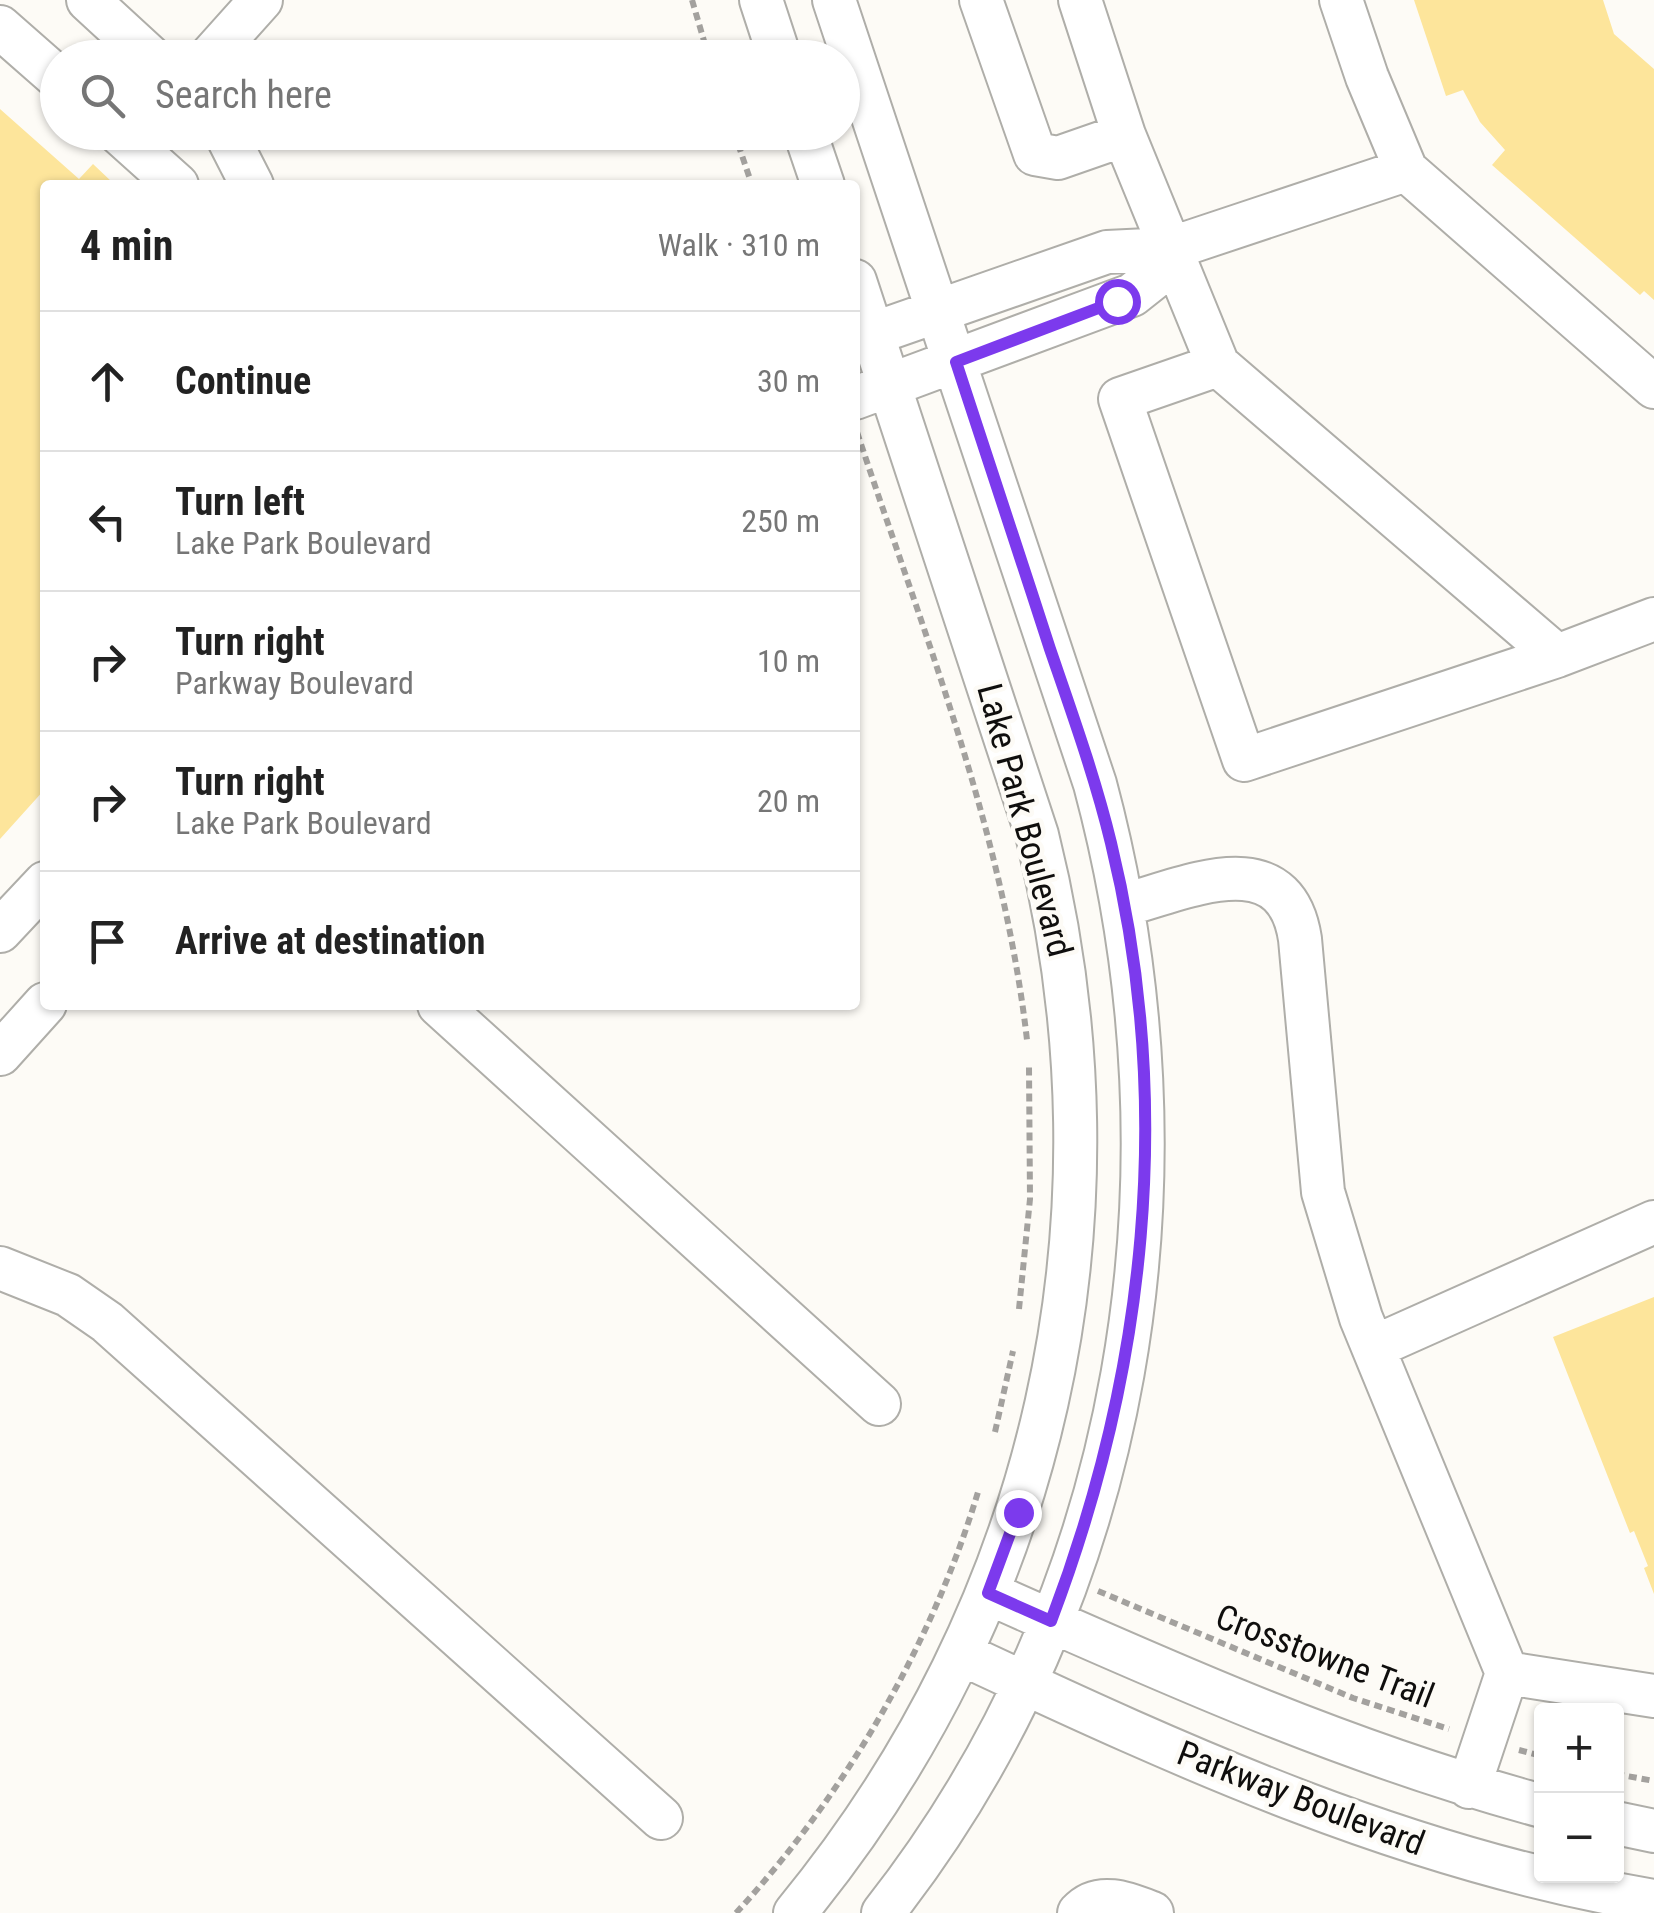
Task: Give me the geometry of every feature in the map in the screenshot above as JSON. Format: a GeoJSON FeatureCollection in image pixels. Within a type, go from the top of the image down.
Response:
{"type":"FeatureCollection","features":[{"type":"Feature","properties":{"kind":"street"},"geometry":{"type":"LineString","coordinates":[[88,0],[131,40]]}},
{"type":"Feature","properties":{"kind":"street"},"geometry":{"type":"LineString","coordinates":[[225,40],[260,0]]}},
{"type":"Feature","properties":{"kind":"street"},"geometry":{"type":"LineString","coordinates":[[761,0],[774,40]]}},
{"type":"Feature","properties":{"kind":"street","name":"Lake Park Boulevard"},"geometry":{"type":"LineString","coordinates":[[834,0],[848,40]]}},
{"type":"Feature","properties":{"kind":"street"},"geometry":{"type":"LineString","coordinates":[[982,0],[1035,154],[1058,158],[1124,135]]}},
{"type":"Feature","properties":{"kind":"street"},"geometry":{"type":"LineString","coordinates":[[1080,0],[1124,135],[1218,365],[1557,656]]}},
{"type":"Feature","properties":{"kind":"street"},"geometry":{"type":"LineString","coordinates":[[1341,0],[1367,77],[1406,170],[1654,386]]}},
{"type":"Feature","properties":{"kind":"street"},"geometry":{"type":"LineString","coordinates":[[0,27],[40,62]]}},
{"type":"Feature","properties":{"kind":"street","name":"Lake Park Boulevard"},"geometry":{"type":"LineString","coordinates":[[860,77],[1096,784],[1124,905],[1145,1078],[1146,1163],[1138,1279],[1114,1422],[1089,1512],[1051,1621],[1022,1682],[962,1796],[883,1913]]}},
{"type":"Feature","properties":{"kind":"street"},"geometry":{"type":"LineString","coordinates":[[138,150],[171,180]]}},
{"type":"Feature","properties":{"kind":"street"},"geometry":{"type":"LineString","coordinates":[[234,150],[249,180]]}},
{"type":"Feature","properties":{"kind":"street"},"geometry":{"type":"LineString","coordinates":[[812,150],[821,180]]}},
{"type":"Feature","properties":{"kind":"street"},"geometry":{"type":"LineString","coordinates":[[864,336],[1107,252],[1169,249],[1406,170]]}},
{"type":"Feature","properties":{"kind":"street"},"geometry":{"type":"LineString","coordinates":[[873,392],[1132,295],[1156,276],[1169,249]]}},
{"type":"Feature","properties":{"kind":"street","name":"Lake Park Boulevard"},"geometry":{"type":"LineString","coordinates":[[794,1913],[887,1787],[962,1654],[988,1593],[1032,1464],[1065,1304],[1078,1164],[1073,1030],[1052,898],[1032,818],[873,392],[860,311]]}},
{"type":"Feature","properties":{"kind":"street"},"geometry":{"type":"LineString","coordinates":[[1218,365],[1120,399],[1244,760],[1557,656],[1654,619]]}},
{"type":"Feature","properties":{"kind":"street"},"geometry":{"type":"LineString","coordinates":[[1124,905],[1244,878],[1273,888],[1292,910],[1300,940],[1318,1173],[1374,1348],[1507,1673],[1469,1786]]}},
{"type":"Feature","properties":{"kind":"street"},"geometry":{"type":"LineString","coordinates":[[0,931],[40,888]]}},
{"type":"Feature","properties":{"kind":"street"},"geometry":{"type":"LineString","coordinates":[[0,1054],[40,1010]]}},
{"type":"Feature","properties":{"kind":"street"},"geometry":{"type":"LineString","coordinates":[[445,1010],[879,1404]]}},
{"type":"Feature","properties":{"kind":"street"},"geometry":{"type":"LineString","coordinates":[[1374,1348],[1654,1222]]}},
{"type":"Feature","properties":{"kind":"street"},"geometry":{"type":"LineString","coordinates":[[0,1268],[68,1295],[107,1322],[661,1818]]}},
{"type":"Feature","properties":{"kind":"street","name":"Parkway Boulevard"},"geometry":{"type":"LineString","coordinates":[[988,1593],[1286,1723],[1469,1786],[1534,1804]]}},
{"type":"Feature","properties":{"kind":"street","name":"Parkway Boulevard"},"geometry":{"type":"LineString","coordinates":[[962,1654],[1251,1785],[1362,1824],[1540,1876],[1654,1901]]}},
{"type":"Feature","properties":{"kind":"street"},"geometry":{"type":"LineString","coordinates":[[1507,1673],[1654,1696]]}},
{"type":"Feature","properties":{"kind":"street"},"geometry":{"type":"LineString","coordinates":[[1624,1825],[1654,1831]]}},
{"type":"Feature","properties":{"kind":"street"},"geometry":{"type":"LineString","coordinates":[[1079,1913],[1084,1907],[1118,1900],[1152,1913]]}},
{"type":"Feature","properties":{"kind":"path"},"geometry":{"type":"LineString","coordinates":[[692,0],[704,40]]}},
{"type":"Feature","properties":{"kind":"path"},"geometry":{"type":"LineString","coordinates":[[740,150],[750,180]]}},
{"type":"Feature","properties":{"kind":"path"},"geometry":{"type":"LineString","coordinates":[[860,440],[982,813],[1010,919],[1028,1048],[1032,1124],[1026,1261],[1018,1322]]}},
{"type":"Feature","properties":{"kind":"path"},"geometry":{"type":"LineString","coordinates":[[992,1442],[1015,1338]]}},
{"type":"Feature","properties":{"kind":"path"},"geometry":{"type":"LineString","coordinates":[[736,1913],[796,1840],[874,1723],[932,1610],[981,1480]]}},
{"type":"Feature","properties":{"kind":"path","name":"Crosstowne Trail"},"geometry":{"type":"LineString","coordinates":[[1095,1590],[1353,1698],[1534,1754]]}},
{"type":"Feature","properties":{"kind":"path"},"geometry":{"type":"LineString","coordinates":[[1624,1775],[1654,1781]]}},
{"type":"Feature","properties":{"kind":"building"},"geometry":{"type":"Polygon","coordinates":[[[1414,0],[1603,0],[1614,34],[1654,69],[1654,300],[1644,291],[1640,295],[1492,165],[1505,150],[1480,122],[1463,90],[1446,96],[1414,0]]]}},
{"type":"Feature","properties":{"kind":"building"},"geometry":{"type":"Polygon","coordinates":[[[0,109],[40,144],[40,150],[46,150],[79,179],[93,164],[110,180],[40,180],[40,795],[0,839],[0,109]]]}},
{"type":"Feature","properties":{"kind":"building"},"geometry":{"type":"Polygon","coordinates":[[[1654,1297],[1654,1594],[1644,1568],[1648,1566],[1634,1531],[1630,1533],[1553,1337],[1654,1297]]]}},
{"type":"Feature","properties":{"kind":"route"},"geometry":{"type":"LineString","coordinates":[[1018,1512],[988,1593],[1051,1621],[1094,1496],[1129,1348],[1144,1212],[1145,1078],[1133,961],[1112,844],[1096,784],[956,362],[1117,301]]}}]}
